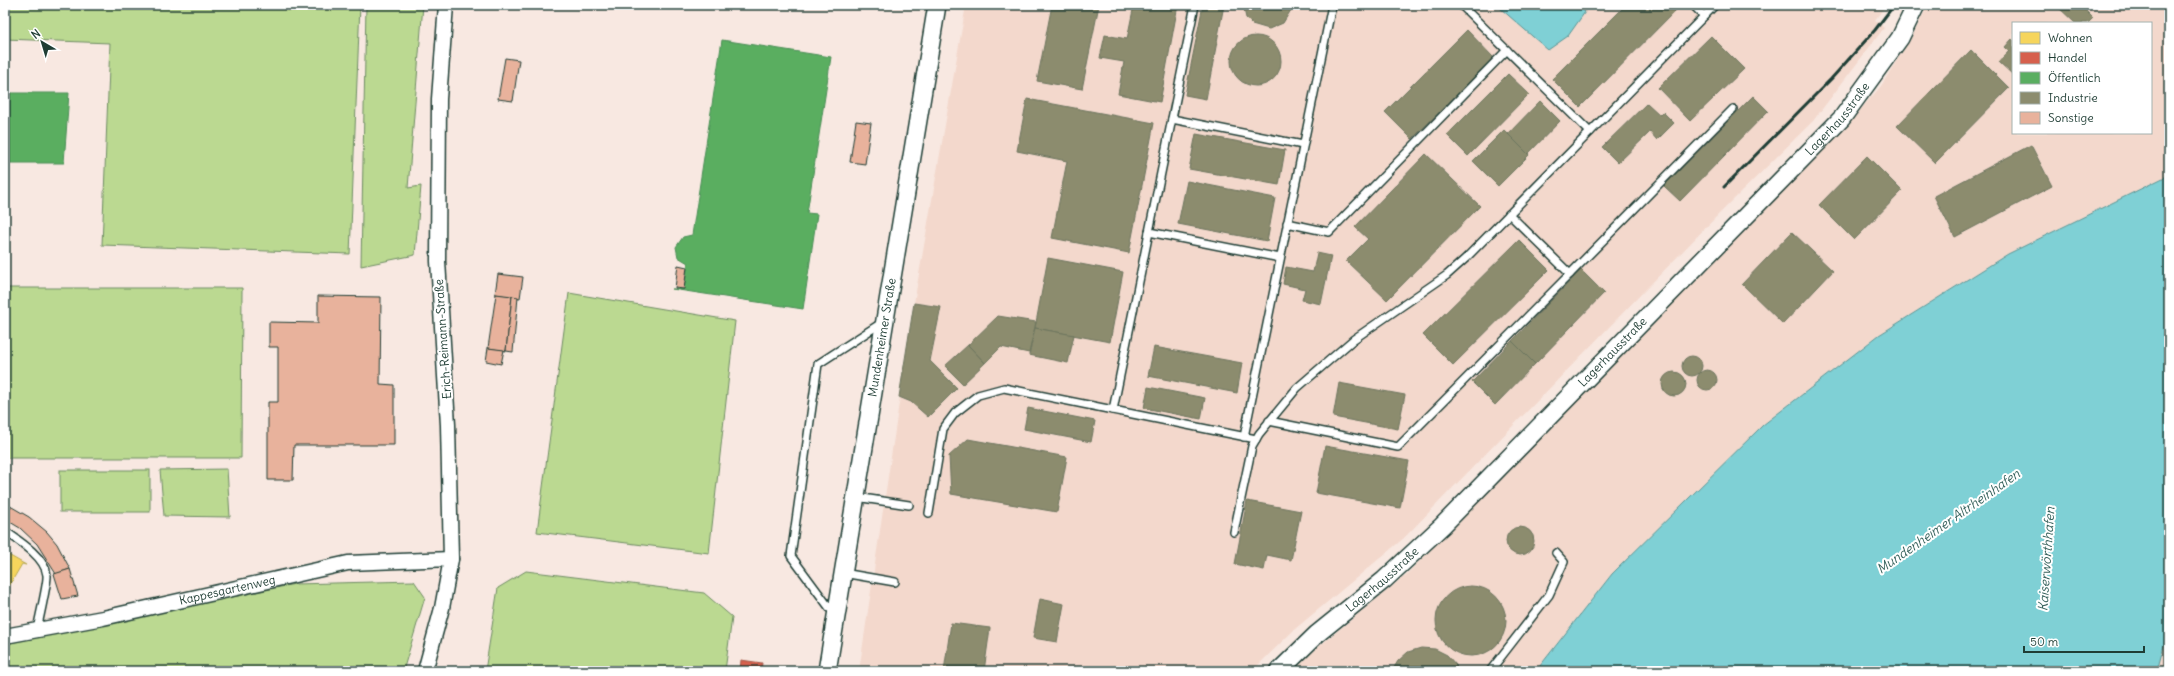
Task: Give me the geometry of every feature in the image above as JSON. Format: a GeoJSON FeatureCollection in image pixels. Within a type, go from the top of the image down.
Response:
{"type":"FeatureCollection","features":[{"type":"Feature","properties":{"kind":"street","name":"Erich-Reimann-Straße"},"geometry":{"type":"LineString","coordinates":[[425,671],[442,608],[451,559],[448,425],[438,261],[439,99],[446,5]]}},
{"type":"Feature","properties":{"kind":"street","name":"Mundenheimer Straße"},"geometry":{"type":"LineString","coordinates":[[827,671],[937,5]]}},
{"type":"Feature","properties":{"kind":"street","name":"Lagerhausstraße"},"geometry":{"type":"LineString","coordinates":[[1279,671],[1317,634],[1384,580],[1442,526],[1842,118],[1900,38],[1916,5]]}},
{"type":"Feature","properties":{"kind":"street","name":"Kappesgartenweg"},"geometry":{"type":"LineString","coordinates":[[5,636],[103,618],[348,563],[451,559]]}},
{"type":"Feature","properties":{"kind":"lane"},"geometry":{"type":"LineString","coordinates":[[1113,410],[1195,5]]}},
{"type":"Feature","properties":{"kind":"lane"},"geometry":{"type":"LineString","coordinates":[[1244,436],[1332,5]]}},
{"type":"Feature","properties":{"kind":"lane"},"geometry":{"type":"LineString","coordinates":[[1461,5],[1590,132]]}},
{"type":"Feature","properties":{"kind":"lane"},"geometry":{"type":"LineString","coordinates":[[1693,5],[1704,16]]}},
{"type":"Feature","properties":{"kind":"lane"},"geometry":{"type":"LineString","coordinates":[[1234,532],[1252,446],[1269,421],[1297,388],[1354,339],[1447,275],[1715,5]]}},
{"type":"Feature","properties":{"kind":"lane"},"geometry":{"type":"LineString","coordinates":[[1288,223],[1329,232],[1507,50]]}},
{"type":"Feature","properties":{"kind":"lane"},"geometry":{"type":"LineString","coordinates":[[1269,421],[1398,447],[1733,109]]}},
{"type":"Feature","properties":{"kind":"lane"},"geometry":{"type":"LineString","coordinates":[[1172,119],[1303,145]]}},
{"type":"Feature","properties":{"kind":"lane"},"geometry":{"type":"LineString","coordinates":[[1509,214],[1570,274]]}},
{"type":"Feature","properties":{"kind":"lane"},"geometry":{"type":"LineString","coordinates":[[1149,232],[1280,258]]}},
{"type":"Feature","properties":{"kind":"lane"},"geometry":{"type":"LineString","coordinates":[[836,617],[791,556],[818,364],[884,320]]}},
{"type":"Feature","properties":{"kind":"lane"},"geometry":{"type":"LineString","coordinates":[[929,513],[943,429],[956,413],[978,395],[1004,388],[1256,439]]}},
{"type":"Feature","properties":{"kind":"lane"},"geometry":{"type":"LineString","coordinates":[[855,497],[909,505]]}},
{"type":"Feature","properties":{"kind":"lane"},"geometry":{"type":"LineString","coordinates":[[5,531],[28,548],[40,560],[47,575],[37,630]]}},
{"type":"Feature","properties":{"kind":"lane"},"geometry":{"type":"LineString","coordinates":[[1490,671],[1550,595],[1564,562],[1556,553]]}},
{"type":"Feature","properties":{"kind":"lane"},"geometry":{"type":"LineString","coordinates":[[843,573],[895,582]]}},
{"type":"Feature","properties":{"kind":"shaded area"},"geometry":{"type":"Polygon","coordinates":[[[966,5],[1886,5],[1875,20],[1884,28],[1813,121],[1719,214],[1404,538],[1295,629],[1252,671],[859,671],[914,303],[966,5]]]}},
{"type":"Feature","properties":{"kind":"shaded area"},"geometry":{"type":"Polygon","coordinates":[[[1928,5],[2169,5],[2169,175],[2008,254],[1879,335],[1763,425],[1612,574],[1536,671],[1293,671],[1317,648],[1406,575],[1850,122],[1881,86],[1914,33],[1928,5]]]}},
{"type":"Feature","properties":{"kind":"shaded area"},"geometry":{"type":"Polygon","coordinates":[[[2169,627],[2169,671],[2157,671],[2160,655],[2169,627]]]}},
{"type":"Feature","properties":{"kind":"green space"},"geometry":{"type":"Polygon","coordinates":[[[5,5],[360,5],[350,254],[102,245],[110,43],[5,39],[5,5]]]}},
{"type":"Feature","properties":{"kind":"green space"},"geometry":{"type":"Polygon","coordinates":[[[366,5],[423,5],[408,188],[421,186],[415,255],[361,266],[366,5]]]}},
{"type":"Feature","properties":{"kind":"green space"},"geometry":{"type":"Polygon","coordinates":[[[5,288],[242,288],[241,458],[5,458],[5,288]]]}},
{"type":"Feature","properties":{"kind":"green space"},"geometry":{"type":"Polygon","coordinates":[[[569,293],[735,321],[709,553],[537,532],[569,293]]]}},
{"type":"Feature","properties":{"kind":"green space"},"geometry":{"type":"Polygon","coordinates":[[[227,469],[230,517],[164,516],[160,470],[227,469]]]}},
{"type":"Feature","properties":{"kind":"green space"},"geometry":{"type":"Polygon","coordinates":[[[60,470],[150,470],[150,512],[60,512],[60,470]]]}},
{"type":"Feature","properties":{"kind":"green space"},"geometry":{"type":"Polygon","coordinates":[[[526,571],[704,593],[732,617],[725,671],[485,671],[498,588],[526,571]]]}},
{"type":"Feature","properties":{"kind":"green space"},"geometry":{"type":"Polygon","coordinates":[[[414,581],[425,597],[403,671],[5,671],[5,644],[295,584],[414,581]]]}},
{"type":"Feature","properties":{"kind":"water"},"geometry":{"type":"Polygon","coordinates":[[[1499,5],[1581,5],[1585,12],[1568,36],[1548,50],[1500,8],[1499,5]]]}},
{"type":"Feature","properties":{"kind":"water"},"geometry":{"type":"Polygon","coordinates":[[[2169,175],[2169,627],[2157,671],[1536,671],[1612,574],[1763,425],[1879,335],[2008,254],[2169,175]]]}},
{"type":"Feature","properties":{"kind":"building: Wohnen"},"geometry":{"type":"Polygon","coordinates":[[[5,553],[26,565],[22,564],[5,593],[5,553]]]}},
{"type":"Feature","properties":{"kind":"building: Handel"},"geometry":{"type":"Polygon","coordinates":[[[741,660],[762,663],[761,671],[740,671],[741,660]]]}},
{"type":"Feature","properties":{"kind":"building: Öffentlich"},"geometry":{"type":"Polygon","coordinates":[[[722,40],[831,57],[807,213],[817,214],[803,309],[672,289],[684,289],[688,263],[678,257],[676,247],[683,237],[692,235],[722,40]]]}},
{"type":"Feature","properties":{"kind":"building: Öffentlich"},"geometry":{"type":"Polygon","coordinates":[[[5,93],[69,93],[64,163],[5,163],[5,93]]]}},
{"type":"Feature","properties":{"kind":"building: Industrie"},"geometry":{"type":"Polygon","coordinates":[[[1052,5],[1099,5],[1082,89],[1037,81],[1052,5]]]}},
{"type":"Feature","properties":{"kind":"building: Industrie"},"geometry":{"type":"Polygon","coordinates":[[[1134,5],[1178,5],[1160,102],[1118,94],[1124,62],[1100,58],[1105,35],[1127,39],[1134,5]]]}},
{"type":"Feature","properties":{"kind":"building: Industrie"},"geometry":{"type":"Polygon","coordinates":[[[1203,5],[1224,5],[1206,99],[1185,95],[1203,5]]]}},
{"type":"Feature","properties":{"kind":"building: Industrie"},"geometry":{"type":"Polygon","coordinates":[[[1243,5],[1292,5],[1291,10],[1283,23],[1269,29],[1252,24],[1246,18],[1243,5]]]}},
{"type":"Feature","properties":{"kind":"building: Industrie"},"geometry":{"type":"Polygon","coordinates":[[[1626,5],[1675,5],[1678,8],[1580,107],[1552,79],[1626,5]]]}},
{"type":"Feature","properties":{"kind":"building: Industrie"},"geometry":{"type":"Polygon","coordinates":[[[2056,5],[2080,5],[2093,18],[2089,22],[2074,22],[2056,5]]]}},
{"type":"Feature","properties":{"kind":"building: Industrie"},"geometry":{"type":"Polygon","coordinates":[[[1467,30],[1494,58],[1412,139],[1385,112],[1467,30]]]}},
{"type":"Feature","properties":{"kind":"building: Industrie"},"geometry":{"type":"Polygon","coordinates":[[[1256,36],[1265,38],[1276,47],[1281,61],[1279,70],[1270,81],[1256,86],[1247,84],[1236,75],[1231,61],[1233,52],[1242,41],[1256,36]]]}},
{"type":"Feature","properties":{"kind":"building: Industrie"},"geometry":{"type":"Polygon","coordinates":[[[1711,36],[1744,69],[1690,121],[1658,88],[1711,36]]]}},
{"type":"Feature","properties":{"kind":"building: Industrie"},"geometry":{"type":"Polygon","coordinates":[[[2012,39],[2012,74],[1999,62],[2009,51],[2005,47],[2012,39]]]}},
{"type":"Feature","properties":{"kind":"building: Industrie"},"geometry":{"type":"Polygon","coordinates":[[[1971,50],[2009,88],[1935,163],[1897,126],[1971,50]]]}},
{"type":"Feature","properties":{"kind":"building: Industrie"},"geometry":{"type":"Polygon","coordinates":[[[1508,74],[1529,94],[1468,156],[1447,135],[1508,74]]]}},
{"type":"Feature","properties":{"kind":"building: Industrie"},"geometry":{"type":"Polygon","coordinates":[[[1753,96],[1768,111],[1680,201],[1664,186],[1753,96]]]}},
{"type":"Feature","properties":{"kind":"building: Industrie"},"geometry":{"type":"Polygon","coordinates":[[[1027,99],[1154,123],[1129,253],[1052,238],[1067,161],[1017,151],[1027,99]]]}},
{"type":"Feature","properties":{"kind":"building: Industrie"},"geometry":{"type":"Polygon","coordinates":[[[1540,101],[1560,121],[1528,154],[1508,134],[1540,101]]]}},
{"type":"Feature","properties":{"kind":"building: Industrie"},"geometry":{"type":"Polygon","coordinates":[[[1647,103],[1660,115],[1663,112],[1674,123],[1657,140],[1650,132],[1618,163],[1602,147],[1647,103]]]}},
{"type":"Feature","properties":{"kind":"building: Industrie"},"geometry":{"type":"Polygon","coordinates":[[[1504,130],[1529,155],[1498,186],[1473,161],[1504,130]]]}},
{"type":"Feature","properties":{"kind":"building: Industrie"},"geometry":{"type":"Polygon","coordinates":[[[1196,134],[1285,150],[1279,185],[1189,169],[1196,134]]]}},
{"type":"Feature","properties":{"kind":"building: Industrie"},"geometry":{"type":"Polygon","coordinates":[[[2031,145],[2052,186],[1955,237],[1934,196],[2031,145]]]}},
{"type":"Feature","properties":{"kind":"building: Industrie"},"geometry":{"type":"Polygon","coordinates":[[[1426,154],[1480,206],[1387,300],[1346,261],[1368,239],[1355,227],[1426,154]]]}},
{"type":"Feature","properties":{"kind":"building: Industrie"},"geometry":{"type":"Polygon","coordinates":[[[1867,156],[1902,191],[1854,240],[1819,205],[1867,156]]]}},
{"type":"Feature","properties":{"kind":"building: Industrie"},"geometry":{"type":"Polygon","coordinates":[[[1187,181],[1275,198],[1267,241],[1178,224],[1187,181]]]}},
{"type":"Feature","properties":{"kind":"building: Industrie"},"geometry":{"type":"Polygon","coordinates":[[[1792,232],[1833,271],[1783,324],[1742,284],[1792,232]]]}},
{"type":"Feature","properties":{"kind":"building: Industrie"},"geometry":{"type":"Polygon","coordinates":[[[1519,240],[1549,270],[1453,365],[1423,335],[1519,240]]]}},
{"type":"Feature","properties":{"kind":"building: Industrie"},"geometry":{"type":"Polygon","coordinates":[[[1317,253],[1331,256],[1321,304],[1302,300],[1305,289],[1283,284],[1286,267],[1313,272],[1317,253]]]}},
{"type":"Feature","properties":{"kind":"building: Industrie"},"geometry":{"type":"Polygon","coordinates":[[[1048,258],[1123,272],[1110,342],[1035,328],[1048,258]]]}},
{"type":"Feature","properties":{"kind":"building: Industrie"},"geometry":{"type":"Polygon","coordinates":[[[1581,270],[1604,293],[1535,364],[1512,341],[1581,270]]]}},
{"type":"Feature","properties":{"kind":"building: Industrie"},"geometry":{"type":"Polygon","coordinates":[[[914,303],[941,307],[930,361],[957,388],[928,417],[911,402],[899,397],[914,303]]]}},
{"type":"Feature","properties":{"kind":"building: Industrie"},"geometry":{"type":"Polygon","coordinates":[[[998,316],[1036,322],[1029,353],[1001,347],[985,363],[968,345],[998,316]]]}},
{"type":"Feature","properties":{"kind":"building: Industrie"},"geometry":{"type":"Polygon","coordinates":[[[1035,328],[1074,335],[1068,363],[1029,355],[1035,328]]]}},
{"type":"Feature","properties":{"kind":"building: Industrie"},"geometry":{"type":"Polygon","coordinates":[[[1512,341],[1535,364],[1495,405],[1472,382],[1512,341]]]}},
{"type":"Feature","properties":{"kind":"building: Industrie"},"geometry":{"type":"Polygon","coordinates":[[[968,345],[985,363],[963,384],[945,366],[968,345]]]}},
{"type":"Feature","properties":{"kind":"building: Industrie"},"geometry":{"type":"Polygon","coordinates":[[[1154,347],[1242,363],[1237,393],[1148,376],[1154,347]]]}},
{"type":"Feature","properties":{"kind":"building: Industrie"},"geometry":{"type":"Polygon","coordinates":[[[1692,356],[1699,359],[1702,366],[1699,373],[1692,376],[1685,373],[1682,366],[1685,359],[1692,356]]]}},
{"type":"Feature","properties":{"kind":"building: Industrie"},"geometry":{"type":"Polygon","coordinates":[[[1707,370],[1714,373],[1717,380],[1714,387],[1707,390],[1700,387],[1697,380],[1700,373],[1707,370]]]}},
{"type":"Feature","properties":{"kind":"building: Industrie"},"geometry":{"type":"Polygon","coordinates":[[[1674,372],[1683,375],[1686,384],[1683,393],[1674,396],[1665,393],[1662,384],[1665,375],[1674,372]]]}},
{"type":"Feature","properties":{"kind":"building: Industrie"},"geometry":{"type":"Polygon","coordinates":[[[1339,383],[1405,395],[1398,429],[1333,417],[1339,383]]]}},
{"type":"Feature","properties":{"kind":"building: Industrie"},"geometry":{"type":"Polygon","coordinates":[[[1148,387],[1205,398],[1201,419],[1144,408],[1148,387]]]}},
{"type":"Feature","properties":{"kind":"building: Industrie"},"geometry":{"type":"Polygon","coordinates":[[[1028,408],[1095,421],[1091,442],[1024,429],[1028,408]]]}},
{"type":"Feature","properties":{"kind":"building: Industrie"},"geometry":{"type":"Polygon","coordinates":[[[968,439],[1067,457],[1057,512],[951,494],[949,456],[968,439]]]}},
{"type":"Feature","properties":{"kind":"building: Industrie"},"geometry":{"type":"Polygon","coordinates":[[[1325,446],[1409,461],[1400,508],[1316,493],[1325,446]]]}},
{"type":"Feature","properties":{"kind":"building: Industrie"},"geometry":{"type":"Polygon","coordinates":[[[1247,501],[1301,511],[1291,560],[1267,555],[1264,570],[1235,564],[1247,501]]]}},
{"type":"Feature","properties":{"kind":"building: Industrie"},"geometry":{"type":"Polygon","coordinates":[[[1520,527],[1530,531],[1534,541],[1530,551],[1520,555],[1510,551],[1506,541],[1510,531],[1520,527]]]}},
{"type":"Feature","properties":{"kind":"building: Industrie"},"geometry":{"type":"Polygon","coordinates":[[[1471,586],[1484,589],[1496,596],[1503,608],[1506,621],[1503,634],[1496,646],[1484,653],[1471,656],[1458,653],[1446,646],[1439,634],[1436,621],[1439,608],[1446,596],[1458,589],[1471,586]]]}},
{"type":"Feature","properties":{"kind":"building: Industrie"},"geometry":{"type":"Polygon","coordinates":[[[1040,599],[1064,604],[1057,642],[1033,638],[1040,599]]]}},
{"type":"Feature","properties":{"kind":"building: Industrie"},"geometry":{"type":"Polygon","coordinates":[[[951,623],[990,628],[984,671],[944,671],[951,623]]]}},
{"type":"Feature","properties":{"kind":"building: Industrie"},"geometry":{"type":"Polygon","coordinates":[[[1421,648],[1435,649],[1447,655],[1456,665],[1458,671],[1392,671],[1398,661],[1408,652],[1421,648]]]}},
{"type":"Feature","properties":{"kind":"building: Sonstige"},"geometry":{"type":"Polygon","coordinates":[[[505,58],[519,60],[513,101],[498,99],[505,58]]]}},
{"type":"Feature","properties":{"kind":"building: Sonstige"},"geometry":{"type":"Polygon","coordinates":[[[856,121],[871,123],[865,164],[850,162],[856,121]]]}},
{"type":"Feature","properties":{"kind":"building: Sonstige"},"geometry":{"type":"Polygon","coordinates":[[[678,265],[687,267],[684,289],[675,288],[678,265]]]}},
{"type":"Feature","properties":{"kind":"building: Sonstige"},"geometry":{"type":"Polygon","coordinates":[[[498,274],[523,277],[520,298],[495,294],[498,274]]]}},
{"type":"Feature","properties":{"kind":"building: Sonstige"},"geometry":{"type":"Polygon","coordinates":[[[496,294],[512,296],[506,351],[488,348],[496,294]]]}},
{"type":"Feature","properties":{"kind":"building: Sonstige"},"geometry":{"type":"Polygon","coordinates":[[[318,296],[381,297],[380,384],[394,385],[394,445],[294,445],[293,480],[268,480],[268,402],[278,402],[278,347],[269,347],[269,322],[318,323],[318,296]]]}},
{"type":"Feature","properties":{"kind":"building: Sonstige"},"geometry":{"type":"Polygon","coordinates":[[[512,296],[518,297],[513,352],[506,351],[512,296]]]}},
{"type":"Feature","properties":{"kind":"building: Sonstige"},"geometry":{"type":"Polygon","coordinates":[[[488,348],[504,350],[501,364],[486,361],[488,348]]]}},
{"type":"Feature","properties":{"kind":"building: Sonstige"},"geometry":{"type":"Polygon","coordinates":[[[5,503],[29,517],[47,532],[57,544],[70,569],[56,574],[37,544],[20,528],[5,519],[5,503]]]}},
{"type":"Feature","properties":{"kind":"building: Sonstige"},"geometry":{"type":"Polygon","coordinates":[[[70,569],[78,596],[62,599],[54,574],[70,569]]]}},
{"type":"Feature","properties":{"kind":"railway"},"geometry":{"type":"LineString","coordinates":[[1724,187],[1831,79],[1875,30],[1894,5]]}},
{"type":"Feature","properties":{"kind":"water label","name":"Mundenheimer Altrheinhafen"},"geometry":{"type":"Point","coordinates":[1948,521]}},
{"type":"Feature","properties":{"kind":"water label","name":"Kaiserwörthhafen"},"geometry":{"type":"Point","coordinates":[2046,559]}}]}
